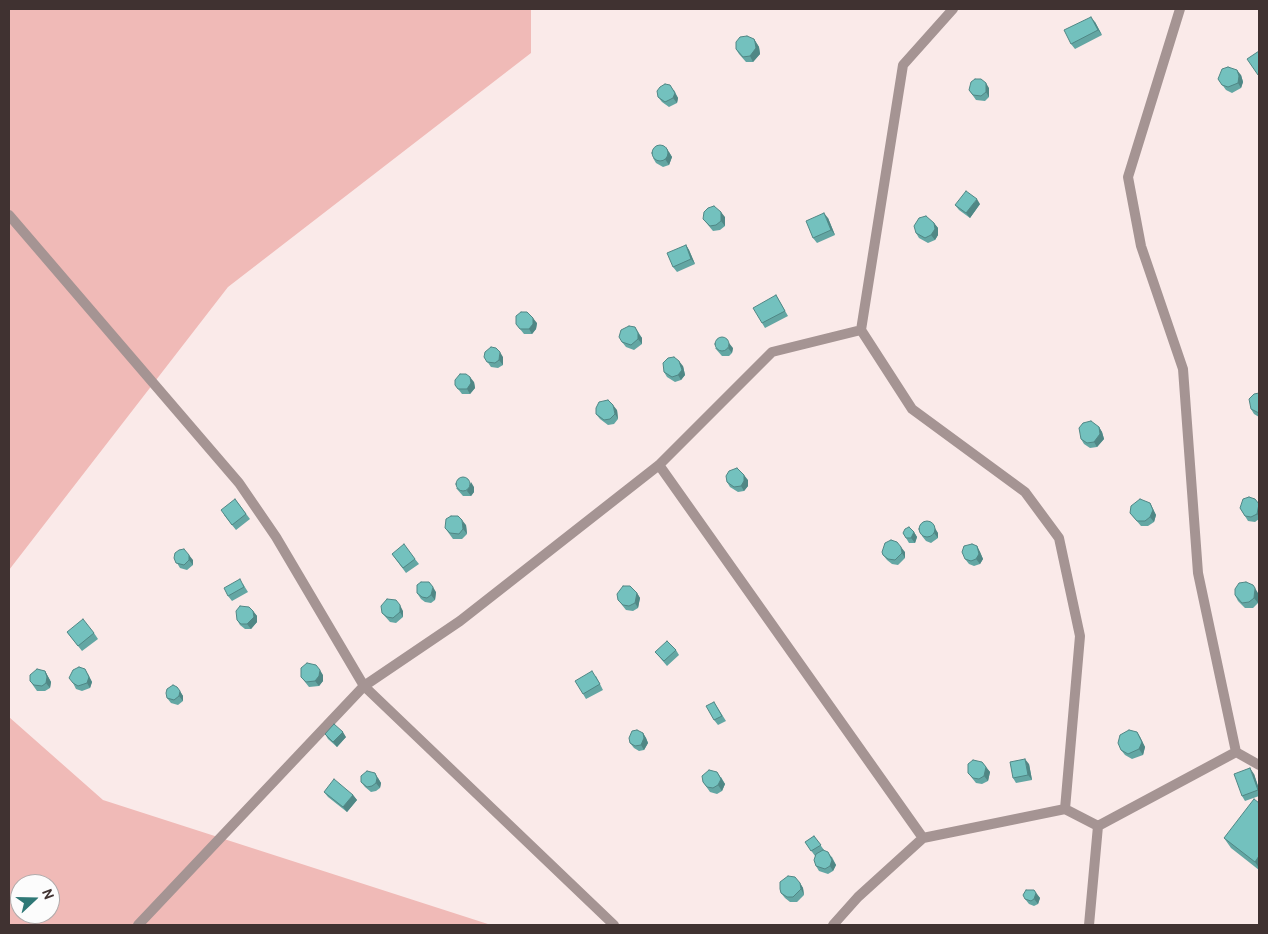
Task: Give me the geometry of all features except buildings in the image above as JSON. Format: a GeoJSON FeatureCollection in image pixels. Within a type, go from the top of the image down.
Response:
{"type":"FeatureCollection","features":[{"type":"Feature","properties":{"kind":"street"},"geometry":{"type":"LineString","coordinates":[[953,9],[902,65],[861,330],[912,409],[1025,492],[1059,538],[1080,636],[1065,809]]}},
{"type":"Feature","properties":{"kind":"street"},"geometry":{"type":"LineString","coordinates":[[1180,9],[1128,177],[1141,246],[1183,369],[1198,573],[1236,752],[1259,766]]}},
{"type":"Feature","properties":{"kind":"street"},"geometry":{"type":"LineString","coordinates":[[9,215],[239,483],[276,537],[364,686],[614,925]]}},
{"type":"Feature","properties":{"kind":"street"},"geometry":{"type":"LineString","coordinates":[[138,925],[364,686],[460,621],[659,465],[772,352],[861,330]]}},
{"type":"Feature","properties":{"kind":"street"},"geometry":{"type":"LineString","coordinates":[[659,465],[923,838]]}},
{"type":"Feature","properties":{"kind":"street"},"geometry":{"type":"LineString","coordinates":[[1098,826],[1236,752]]}},
{"type":"Feature","properties":{"kind":"street"},"geometry":{"type":"LineString","coordinates":[[833,925],[858,896],[923,838],[1065,809],[1098,826]]}},
{"type":"Feature","properties":{"kind":"street"},"geometry":{"type":"LineString","coordinates":[[1089,925],[1098,826]]}},
{"type":"Feature","properties":{"kind":"shaded area"},"geometry":{"type":"Polygon","coordinates":[[[9,9],[531,9],[531,53],[228,287],[9,570],[9,9]]]}},
{"type":"Feature","properties":{"kind":"shaded area"},"geometry":{"type":"Polygon","coordinates":[[[9,717],[103,800],[491,925],[9,925],[9,717]]]}}]}
